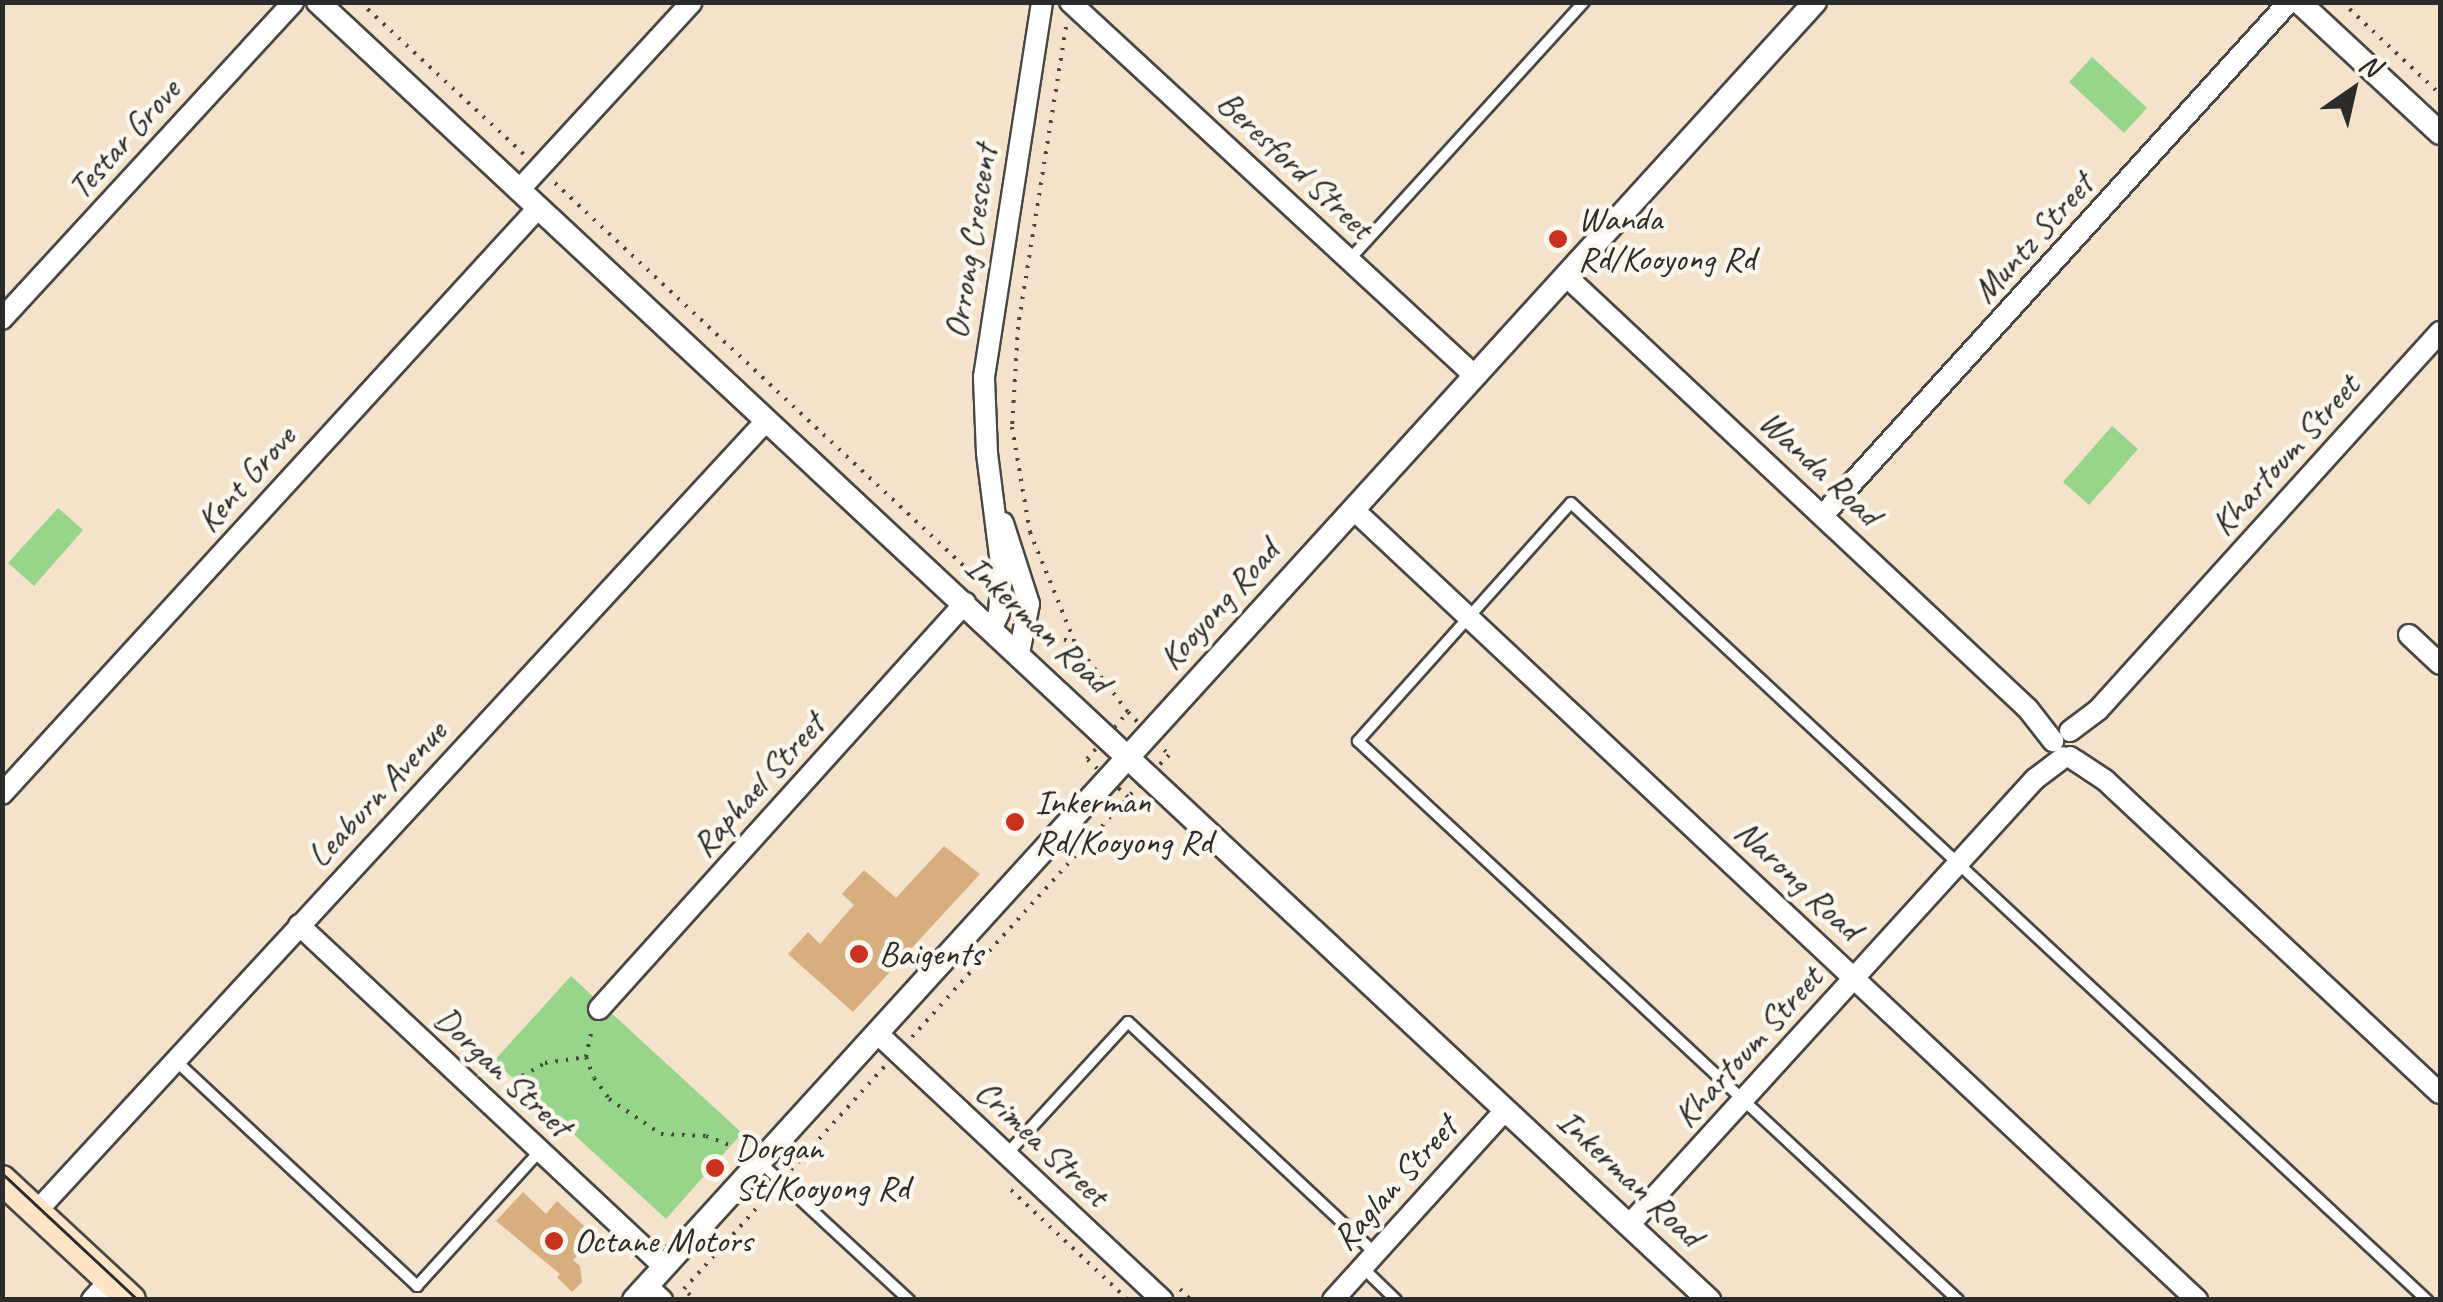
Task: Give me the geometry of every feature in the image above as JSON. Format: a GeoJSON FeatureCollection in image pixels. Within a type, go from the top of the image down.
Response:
{"type":"FeatureCollection","features":[{"type":"Feature","properties":{"kind":"main road"},"geometry":{"type":"LineString","coordinates":[[2,1180],[111,1293]]}},
{"type":"Feature","properties":{"kind":"street","name":"Testar Grove"},"geometry":{"type":"LineString","coordinates":[[2,320],[293,2]]}},
{"type":"Feature","properties":{"kind":"street","name":"Inkerman Road"},"geometry":{"type":"LineString","coordinates":[[318,2],[1709,1300]]}},
{"type":"Feature","properties":{"kind":"street"},"geometry":{"type":"LineString","coordinates":[[519,190],[692,2]]}},
{"type":"Feature","properties":{"kind":"street","name":"Orrong Crescent"},"geometry":{"type":"LineString","coordinates":[[992,628],[1001,601],[984,414],[987,346],[1042,2]]}},
{"type":"Feature","properties":{"kind":"street","name":"Kooyong Road"},"geometry":{"type":"LineString","coordinates":[[648,1295],[664,1266],[1816,2]]}},
{"type":"Feature","properties":{"kind":"street","name":"Muntz Street"},"geometry":{"type":"LineString","coordinates":[[1823,515],[2289,2]]}},
{"type":"Feature","properties":{"kind":"street"},"geometry":{"type":"LineString","coordinates":[[2299,2],[2440,133]]}},
{"type":"Feature","properties":{"kind":"street","name":"Beresford Street"},"geometry":{"type":"LineString","coordinates":[[1069,12],[1474,376]]}},
{"type":"Feature","properties":{"kind":"street","name":"Kent Grove"},"geometry":{"type":"LineString","coordinates":[[2,794],[538,208]]}},
{"type":"Feature","properties":{"kind":"street","name":"Wanda Road"},"geometry":{"type":"LineString","coordinates":[[1566,276],[2440,1094]]}},
{"type":"Feature","properties":{"kind":"street","name":"Khartoum Street"},"geometry":{"type":"LineString","coordinates":[[1629,1225],[2440,332]]}},
{"type":"Feature","properties":{"kind":"street","name":"Leaburn Avenue"},"geometry":{"type":"LineString","coordinates":[[36,1212],[766,421]]}},
{"type":"Feature","properties":{"kind":"street","name":"Orrong Crescent"},"geometry":{"type":"LineString","coordinates":[[992,494],[1027,590],[1028,622],[1019,653]]}},
{"type":"Feature","properties":{"kind":"street","name":"Narong Road"},"geometry":{"type":"LineString","coordinates":[[1353,509],[2197,1300]]}},
{"type":"Feature","properties":{"kind":"street","name":"Raphael Street"},"geometry":{"type":"LineString","coordinates":[[599,1009],[966,603]]}},
{"type":"Feature","properties":{"kind":"street"},"geometry":{"type":"LineString","coordinates":[[2409,635],[2440,664]]}},
{"type":"Feature","properties":{"kind":"street","name":"Dorgan Street"},"geometry":{"type":"LineString","coordinates":[[299,926],[664,1266]]}},
{"type":"Feature","properties":{"kind":"street","name":"Crimea Street"},"geometry":{"type":"LineString","coordinates":[[877,1033],[1162,1300]]}},
{"type":"Feature","properties":{"kind":"street","name":"Raglan Street"},"geometry":{"type":"LineString","coordinates":[[1333,1300],[1506,1110]]}},
{"type":"Feature","properties":{"kind":"lane"},"geometry":{"type":"LineString","coordinates":[[1349,260],[1584,2]]}},
{"type":"Feature","properties":{"kind":"lane"},"geometry":{"type":"LineString","coordinates":[[1958,1300],[1358,741],[1571,503],[2427,1300]]}},
{"type":"Feature","properties":{"kind":"lane"},"geometry":{"type":"LineString","coordinates":[[1006,1156],[1128,1022],[1369,1260],[1396,1300]]}},
{"type":"Feature","properties":{"kind":"lane"},"geometry":{"type":"LineString","coordinates":[[175,1060],[417,1286],[540,1151]]}},
{"type":"Feature","properties":{"kind":"lane"},"geometry":{"type":"LineString","coordinates":[[760,1162],[909,1300]]}},
{"type":"Feature","properties":{"kind":"path"},"geometry":{"type":"LineString","coordinates":[[360,2],[1001,601]]}},
{"type":"Feature","properties":{"kind":"path"},"geometry":{"type":"LineString","coordinates":[[2342,2],[2440,94]]}},
{"type":"Feature","properties":{"kind":"path"},"geometry":{"type":"LineString","coordinates":[[1069,12],[1018,327],[1012,427],[1030,532],[1042,572],[1075,643],[1128,712]]}},
{"type":"Feature","properties":{"kind":"path"},"geometry":{"type":"LineString","coordinates":[[1028,622],[1043,632],[1075,643]]}},
{"type":"Feature","properties":{"kind":"path"},"geometry":{"type":"LineString","coordinates":[[599,1009],[586,1057],[594,1078],[609,1099],[662,1134],[706,1136],[734,1147]]}},
{"type":"Feature","properties":{"kind":"path"},"geometry":{"type":"LineString","coordinates":[[513,1081],[545,1063],[586,1057]]}},
{"type":"Feature","properties":{"kind":"green space"},"geometry":{"type":"Polygon","coordinates":[[[2092,57],[2147,108],[2124,133],[2069,82],[2092,57]]]}},
{"type":"Feature","properties":{"kind":"green space"},"geometry":{"type":"Polygon","coordinates":[[[2112,426],[2138,449],[2089,505],[2063,482],[2112,426]]]}},
{"type":"Feature","properties":{"kind":"green space"},"geometry":{"type":"Polygon","coordinates":[[[58,508],[83,530],[34,586],[8,563],[58,508]]]}},
{"type":"Feature","properties":{"kind":"green space"},"geometry":{"type":"Polygon","coordinates":[[[571,976],[742,1133],[666,1219],[494,1061],[571,976]]]}},
{"type":"Feature","properties":{"kind":"building"},"geometry":{"type":"Polygon","coordinates":[[[944,846],[980,874],[853,1012],[788,954],[808,932],[820,944],[854,905],[842,894],[864,870],[896,898],[944,846]]]}},
{"type":"Feature","properties":{"kind":"building","name":"Octane Motors"},"geometry":{"type":"Polygon","coordinates":[[[523,1192],[546,1214],[557,1201],[595,1236],[573,1260],[580,1266],[582,1282],[572,1292],[557,1277],[560,1274],[496,1221],[523,1192]]]}},
{"type":"Feature","properties":{"kind":"tram line"},"geometry":{"type":"LineString","coordinates":[[2,1173],[138,1300]]}},
{"type":"Feature","properties":{"kind":"place","name":"Wanda Rd/Kooyong Rd"},"geometry":{"type":"Point","coordinates":[1558,239]}},
{"type":"Feature","properties":{"kind":"place","name":"Inkerman Rd/Kooyong Rd"},"geometry":{"type":"Point","coordinates":[1015,822]}},
{"type":"Feature","properties":{"kind":"place","name":"Baigents"},"geometry":{"type":"Point","coordinates":[859,954]}},
{"type":"Feature","properties":{"kind":"place","name":"Dorgan St/Kooyong Rd"},"geometry":{"type":"Point","coordinates":[715,1168]}},
{"type":"Feature","properties":{"kind":"place","name":"Octane Motors"},"geometry":{"type":"Point","coordinates":[554,1241]}}]}
